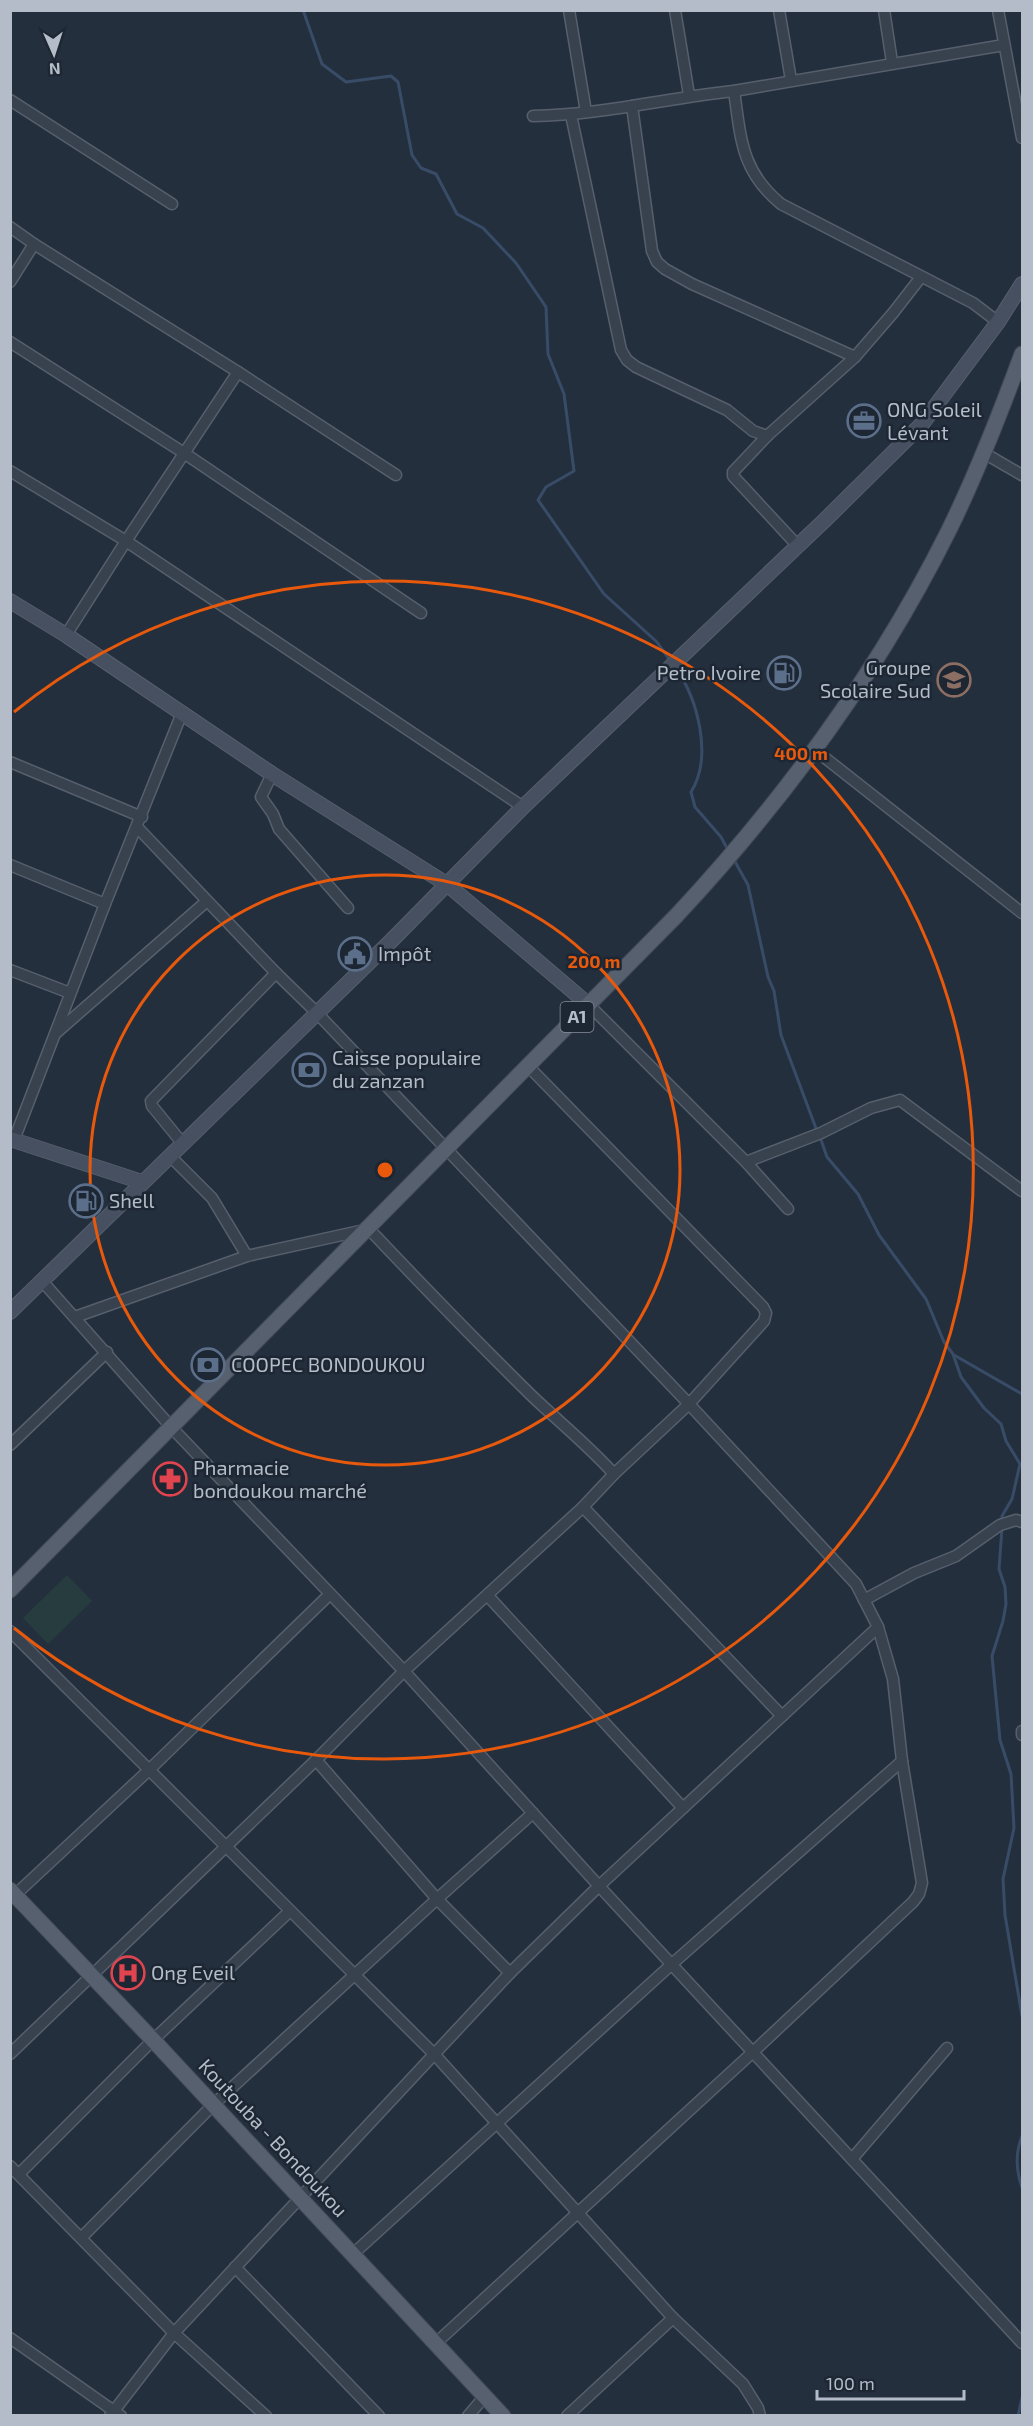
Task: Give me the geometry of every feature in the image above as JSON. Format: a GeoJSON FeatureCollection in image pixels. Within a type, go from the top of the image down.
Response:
{"type":"FeatureCollection","features":[{"type":"Feature","properties":{"kind":"main road","name":"A1"},"geometry":{"type":"LineString","coordinates":[[10,1590],[589,1005],[725,863],[761,822],[815,750],[880,654],[916,593],[949,530],[1018,379],[1023,354]]}},
{"type":"Feature","properties":{"kind":"main road","name":"Koutouba - Bondoukou"},"geometry":{"type":"LineString","coordinates":[[13,1895],[93,1976],[503,2415]]}},
{"type":"Feature","properties":{"kind":"street"},"geometry":{"type":"LineString","coordinates":[[569,10],[586,112]]}},
{"type":"Feature","properties":{"kind":"street"},"geometry":{"type":"LineString","coordinates":[[675,10],[689,95]]}},
{"type":"Feature","properties":{"kind":"street"},"geometry":{"type":"LineString","coordinates":[[779,10],[791,80]]}},
{"type":"Feature","properties":{"kind":"street"},"geometry":{"type":"LineString","coordinates":[[884,10],[892,62]]}},
{"type":"Feature","properties":{"kind":"street"},"geometry":{"type":"LineString","coordinates":[[998,10],[1023,138]]}},
{"type":"Feature","properties":{"kind":"street"},"geometry":{"type":"LineString","coordinates":[[533,116],[571,115],[689,95],[734,91],[892,62],[1004,45]]}},
{"type":"Feature","properties":{"kind":"street"},"geometry":{"type":"LineString","coordinates":[[734,91],[747,162],[757,182],[767,193],[781,204],[973,303],[998,322]]}},
{"type":"Feature","properties":{"kind":"street"},"geometry":{"type":"LineString","coordinates":[[10,99],[172,204]]}},
{"type":"Feature","properties":{"kind":"street"},"geometry":{"type":"LineString","coordinates":[[632,106],[652,251],[657,262],[692,284],[855,357]]}},
{"type":"Feature","properties":{"kind":"street"},"geometry":{"type":"LineString","coordinates":[[571,115],[619,338],[627,360],[636,367],[727,410],[753,431],[767,436]]}},
{"type":"Feature","properties":{"kind":"street"},"geometry":{"type":"LineString","coordinates":[[10,227],[396,475]]}},
{"type":"Feature","properties":{"kind":"street"},"geometry":{"type":"LineString","coordinates":[[10,282],[34,244]]}},
{"type":"Feature","properties":{"kind":"street"},"geometry":{"type":"LineString","coordinates":[[797,545],[733,476],[733,472],[767,436],[855,357],[893,314],[921,277]]}},
{"type":"Feature","properties":{"kind":"street"},"geometry":{"type":"LineString","coordinates":[[10,1312],[448,885],[523,807],[922,424],[998,322],[1023,284]]}},
{"type":"Feature","properties":{"kind":"street"},"geometry":{"type":"LineString","coordinates":[[10,342],[184,453],[421,613]]}},
{"type":"Feature","properties":{"kind":"street"},"geometry":{"type":"LineString","coordinates":[[66,635],[238,372]]}},
{"type":"Feature","properties":{"kind":"street"},"geometry":{"type":"LineString","coordinates":[[984,453],[1023,475]]}},
{"type":"Feature","properties":{"kind":"street"},"geometry":{"type":"LineString","coordinates":[[10,471],[126,541],[523,807]]}},
{"type":"Feature","properties":{"kind":"street"},"geometry":{"type":"LineString","coordinates":[[10,601],[66,635],[272,774],[448,885],[589,1005],[746,1162],[788,1209]]}},
{"type":"Feature","properties":{"kind":"street"},"geometry":{"type":"LineString","coordinates":[[142,1182],[12,1140],[182,713]]}},
{"type":"Feature","properties":{"kind":"street"},"geometry":{"type":"LineString","coordinates":[[815,750],[1023,913]]}},
{"type":"Feature","properties":{"kind":"street"},"geometry":{"type":"LineString","coordinates":[[10,762],[139,822],[207,901],[276,974],[316,1012],[689,1404],[856,1584],[878,1627],[893,1679],[902,1761],[922,1882],[919,1894],[753,2052],[578,2210],[436,2343]]}},
{"type":"Feature","properties":{"kind":"street"},"geometry":{"type":"LineString","coordinates":[[272,774],[261,797],[273,814],[279,829],[348,908]]}},
{"type":"Feature","properties":{"kind":"street"},"geometry":{"type":"LineString","coordinates":[[10,865],[105,904]]}},
{"type":"Feature","properties":{"kind":"street"},"geometry":{"type":"LineString","coordinates":[[54,1035],[207,901]]}},
{"type":"Feature","properties":{"kind":"street"},"geometry":{"type":"LineString","coordinates":[[10,970],[70,993]]}},
{"type":"Feature","properties":{"kind":"street"},"geometry":{"type":"LineString","coordinates":[[183,1143],[152,1106],[151,1101],[276,974]]}},
{"type":"Feature","properties":{"kind":"street"},"geometry":{"type":"LineString","coordinates":[[10,2054],[316,1760],[404,1671],[583,1507],[614,1474],[689,1404],[764,1321],[766,1313],[763,1307],[528,1066]]}},
{"type":"Feature","properties":{"kind":"street"},"geometry":{"type":"LineString","coordinates":[[746,1162],[821,1133],[871,1108],[900,1100],[1023,1191]]}},
{"type":"Feature","properties":{"kind":"street"},"geometry":{"type":"LineString","coordinates":[[170,1156],[212,1198],[247,1256]]}},
{"type":"Feature","properties":{"kind":"street"},"geometry":{"type":"LineString","coordinates":[[75,1317],[247,1256],[369,1228],[452,1317],[538,1401],[593,1450],[614,1474]]}},
{"type":"Feature","properties":{"kind":"street"},"geometry":{"type":"LineString","coordinates":[[43,1282],[172,1428],[404,1671],[599,1886],[1023,2343]]}},
{"type":"Feature","properties":{"kind":"street"},"geometry":{"type":"LineString","coordinates":[[10,1445],[107,1352]]}},
{"type":"Feature","properties":{"kind":"street"},"geometry":{"type":"LineString","coordinates":[[583,1507],[782,1716]]}},
{"type":"Feature","properties":{"kind":"street"},"geometry":{"type":"LineString","coordinates":[[864,1600],[914,1573],[956,1556],[1000,1525],[1016,1520],[1023,1522]]}},
{"type":"Feature","properties":{"kind":"street"},"geometry":{"type":"LineString","coordinates":[[13,1895],[148,1770],[330,1594]]}},
{"type":"Feature","properties":{"kind":"street"},"geometry":{"type":"LineString","coordinates":[[488,1596],[683,1808]]}},
{"type":"Feature","properties":{"kind":"street"},"geometry":{"type":"LineString","coordinates":[[12,2343],[115,2414],[174,2333],[510,1973],[599,1886],[878,1627]]}},
{"type":"Feature","properties":{"kind":"street"},"geometry":{"type":"LineString","coordinates":[[10,1631],[435,2055],[497,2126],[578,2210],[673,2318],[742,2384],[760,2415]]}},
{"type":"Feature","properties":{"kind":"street"},"geometry":{"type":"LineString","coordinates":[[316,1760],[437,1899],[510,1973]]}},
{"type":"Feature","properties":{"kind":"street"},"geometry":{"type":"LineString","coordinates":[[353,2254],[497,2126],[672,1964],[902,1761]]}},
{"type":"Feature","properties":{"kind":"street"},"geometry":{"type":"LineString","coordinates":[[81,2238],[213,2105],[533,1813]]}},
{"type":"Feature","properties":{"kind":"street"},"geometry":{"type":"LineString","coordinates":[[266,2415],[174,2333],[15,2170],[290,1911]]}},
{"type":"Feature","properties":{"kind":"street"},"geometry":{"type":"LineString","coordinates":[[852,2158],[948,2048]]}},
{"type":"Feature","properties":{"kind":"street"},"geometry":{"type":"LineString","coordinates":[[235,2267],[379,2415]]}},
{"type":"Feature","properties":{"kind":"street"},"geometry":{"type":"LineString","coordinates":[[567,2415],[673,2318]]}},
{"type":"Feature","properties":{"kind":"street"},"geometry":{"type":"LineString","coordinates":[[468,2415],[485,2397]]}},
{"type":"Feature","properties":{"kind":"green space"},"geometry":{"type":"Polygon","coordinates":[[[67,1575],[92,1601],[48,1644],[23,1618],[67,1575]]]}},
{"type":"Feature","properties":{"kind":"waterway"},"geometry":{"type":"LineString","coordinates":[[303,10],[322,64],[346,82],[391,76],[398,82],[412,155],[421,168],[436,174],[457,214],[483,228],[516,263],[546,307],[548,354],[564,394],[574,471],[546,487],[538,500],[604,594],[657,642],[671,662]]}},
{"type":"Feature","properties":{"kind":"waterway"},"geometry":{"type":"LineString","coordinates":[[675,667],[690,695],[700,728],[701,762],[698,778],[691,792],[695,807],[721,837],[728,850]]}},
{"type":"Feature","properties":{"kind":"waterway"},"geometry":{"type":"LineString","coordinates":[[733,858],[748,885],[768,977],[774,991],[781,1035],[817,1131]]}},
{"type":"Feature","properties":{"kind":"waterway"},"geometry":{"type":"LineString","coordinates":[[820,1137],[827,1157],[858,1194],[879,1235],[926,1299],[944,1342],[953,1354],[961,1377],[984,1408],[1001,1424],[1006,1441],[1020,1464],[1012,1499],[1002,1516],[1002,1522]]}},
{"type":"Feature","properties":{"kind":"waterway"},"geometry":{"type":"LineString","coordinates":[[954,1355],[1022,1394]]}},
{"type":"Feature","properties":{"kind":"waterway"},"geometry":{"type":"LineString","coordinates":[[1002,1528],[999,1569],[1005,1587],[1006,1604],[992,1656],[1000,1740],[1011,1774],[1014,1828],[1003,1879],[1005,1915],[1022,2016]]}},
{"type":"Feature","properties":{"kind":"waterway"},"geometry":{"type":"LineString","coordinates":[[1022,2136],[1017,2162],[1022,2188]]}},
{"type":"Feature","properties":{"kind":"waterway"},"geometry":{"type":"LineString","coordinates":[[1018,2416],[1022,2398]]}},
{"type":"Feature","properties":{"kind":"place","name":"ONG Soleil Lévant"},"geometry":{"type":"Point","coordinates":[864,421]}},
{"type":"Feature","properties":{"kind":"place","name":"Petro Ivoire"},"geometry":{"type":"Point","coordinates":[784,673]}},
{"type":"Feature","properties":{"kind":"place","name":"Groupe Scolaire Sud"},"geometry":{"type":"Point","coordinates":[954,680]}},
{"type":"Feature","properties":{"kind":"place","name":"Impôt"},"geometry":{"type":"Point","coordinates":[355,954]}},
{"type":"Feature","properties":{"kind":"place","name":"Caisse populaire du zanzan"},"geometry":{"type":"Point","coordinates":[309,1070]}},
{"type":"Feature","properties":{"kind":"place","name":"Shell"},"geometry":{"type":"Point","coordinates":[86,1201]}},
{"type":"Feature","properties":{"kind":"place","name":"COOPEC BONDOUKOU"},"geometry":{"type":"Point","coordinates":[208,1365]}},
{"type":"Feature","properties":{"kind":"place","name":"Pharmacie bondoukou marché"},"geometry":{"type":"Point","coordinates":[170,1479]}},
{"type":"Feature","properties":{"kind":"place","name":"Ong Eveil"},"geometry":{"type":"Point","coordinates":[128,1973]}}]}
